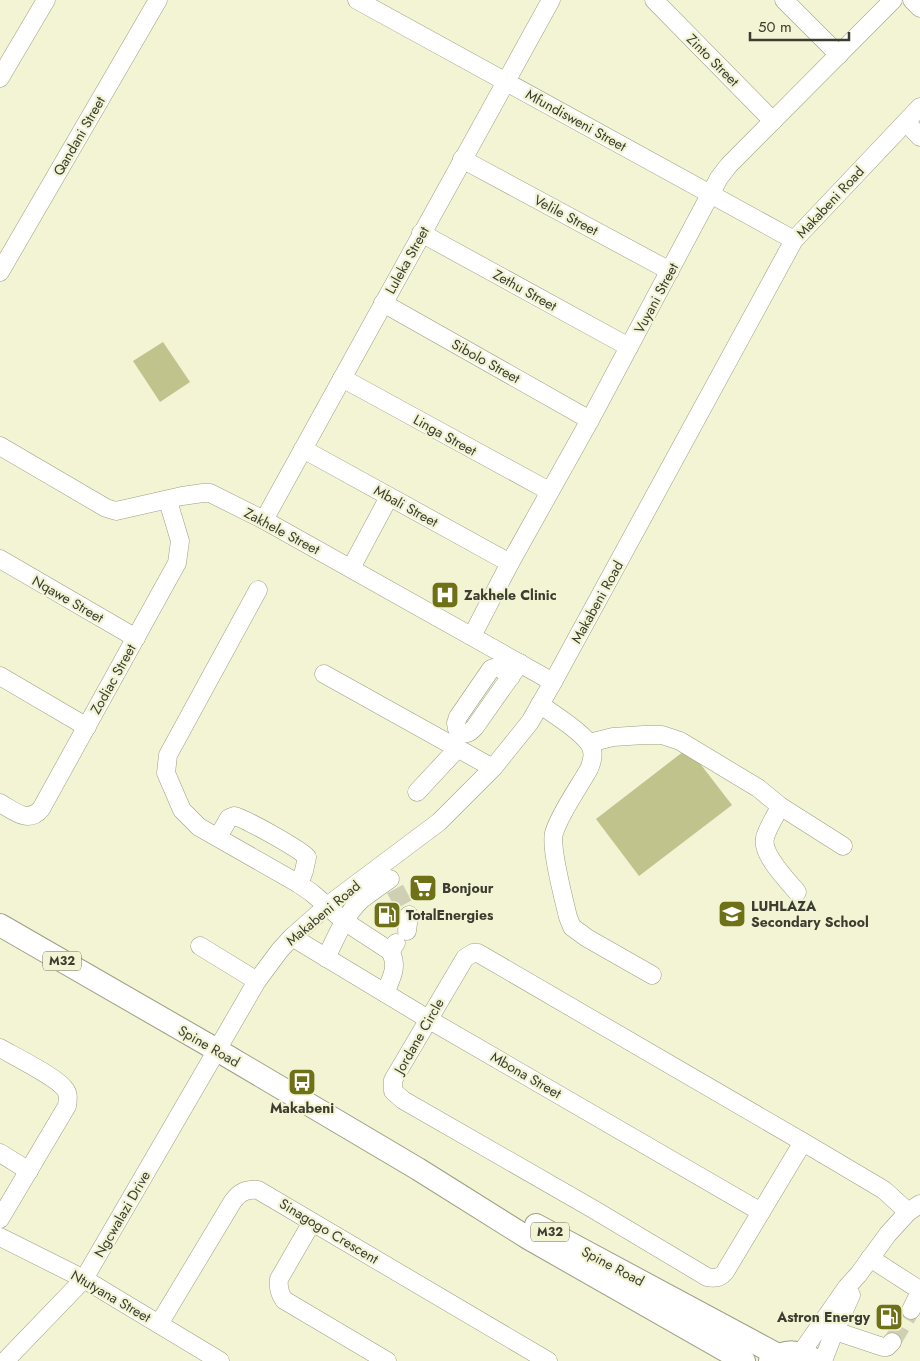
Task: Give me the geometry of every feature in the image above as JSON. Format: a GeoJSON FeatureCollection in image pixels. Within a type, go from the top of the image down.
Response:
{"type":"FeatureCollection","features":[{"type":"Feature","properties":{"kind":"main road","name":"Spine Road"},"geometry":{"type":"LineString","coordinates":[[0,925],[418,1169],[528,1238],[744,1361]]}},
{"type":"Feature","properties":{"kind":"main road","name":"Spine Road"},"geometry":{"type":"LineString","coordinates":[[418,1169],[538,1226],[774,1358],[793,1352],[808,1357]]}},
{"type":"Feature","properties":{"kind":"street"},"geometry":{"type":"LineString","coordinates":[[0,78],[46,0]]}},
{"type":"Feature","properties":{"kind":"street","name":"Qandani Street"},"geometry":{"type":"LineString","coordinates":[[0,272],[158,0]]}},
{"type":"Feature","properties":{"kind":"street","name":"Mfundisweni Street"},"geometry":{"type":"LineString","coordinates":[[357,0],[794,240]]}},
{"type":"Feature","properties":{"kind":"street","name":"Luleka Street"},"geometry":{"type":"LineString","coordinates":[[264,520],[551,0]]}},
{"type":"Feature","properties":{"kind":"street","name":"Zinto Street"},"geometry":{"type":"LineString","coordinates":[[654,0],[773,121]]}},
{"type":"Feature","properties":{"kind":"street"},"geometry":{"type":"LineString","coordinates":[[784,0],[839,54]]}},
{"type":"Feature","properties":{"kind":"street","name":"Vuyani Street"},"geometry":{"type":"LineString","coordinates":[[472,636],[549,491],[590,420],[712,195],[719,178],[893,0]]}},
{"type":"Feature","properties":{"kind":"street"},"geometry":{"type":"LineString","coordinates":[[912,0],[920,8]]}},
{"type":"Feature","properties":{"kind":"street","name":"Makabeni Road"},"geometry":{"type":"LineString","coordinates":[[217,1050],[257,981],[292,937],[327,906],[390,877],[439,822],[493,768],[530,722],[794,240],[920,107]]}},
{"type":"Feature","properties":{"kind":"street"},"geometry":{"type":"LineString","coordinates":[[906,122],[920,137]]}},
{"type":"Feature","properties":{"kind":"street","name":"Velile Street"},"geometry":{"type":"LineString","coordinates":[[462,159],[670,272]]}},
{"type":"Feature","properties":{"kind":"street","name":"Zethu Street"},"geometry":{"type":"LineString","coordinates":[[421,233],[629,347]]}},
{"type":"Feature","properties":{"kind":"street","name":"Sibolo Street"},"geometry":{"type":"LineString","coordinates":[[383,303],[590,420]]}},
{"type":"Feature","properties":{"kind":"street","name":"Linga Street"},"geometry":{"type":"LineString","coordinates":[[342,378],[549,491]]}},
{"type":"Feature","properties":{"kind":"street","name":"Zakhele Street"},"geometry":{"type":"LineString","coordinates":[[0,446],[116,512],[196,494],[210,493],[264,520],[472,636],[516,670],[553,682]]}},
{"type":"Feature","properties":{"kind":"street","name":"Mbali Street"},"geometry":{"type":"LineString","coordinates":[[303,449],[510,563]]}},
{"type":"Feature","properties":{"kind":"street"},"geometry":{"type":"LineString","coordinates":[[351,568],[389,497]]}},
{"type":"Feature","properties":{"kind":"street","name":"Zodiac Street"},"geometry":{"type":"LineString","coordinates":[[0,803],[20,815],[28,817],[38,812],[87,727],[177,563],[180,541],[168,501]]}},
{"type":"Feature","properties":{"kind":"street","name":"Nqawe Street"},"geometry":{"type":"LineString","coordinates":[[0,559],[136,638]]}},
{"type":"Feature","properties":{"kind":"street"},"geometry":{"type":"LineString","coordinates":[[258,590],[168,755],[166,773],[182,810],[199,827],[299,884],[344,921],[400,935],[394,957],[395,968],[385,993]]}},
{"type":"Feature","properties":{"kind":"street"},"geometry":{"type":"LineString","coordinates":[[324,674],[493,768]]}},
{"type":"Feature","properties":{"kind":"street"},"geometry":{"type":"LineString","coordinates":[[0,676],[87,727]]}},
{"type":"Feature","properties":{"kind":"street"},"geometry":{"type":"LineString","coordinates":[[540,704],[590,743],[593,754],[593,762],[559,821],[554,835],[554,850],[568,917],[572,927],[587,938],[652,975]]}},
{"type":"Feature","properties":{"kind":"street"},"geometry":{"type":"LineString","coordinates":[[590,743],[621,736],[644,735],[662,735],[680,741],[758,788],[780,806],[843,846]]}},
{"type":"Feature","properties":{"kind":"street"},"geometry":{"type":"LineString","coordinates":[[417,792],[457,749]]}},
{"type":"Feature","properties":{"kind":"street"},"geometry":{"type":"LineString","coordinates":[[780,806],[765,838],[764,846],[771,859],[797,892]]}},
{"type":"Feature","properties":{"kind":"street"},"geometry":{"type":"LineString","coordinates":[[218,838],[229,818],[234,816],[248,821],[307,857],[299,884]]}},
{"type":"Feature","properties":{"kind":"street"},"geometry":{"type":"LineString","coordinates":[[326,958],[344,921],[360,901],[390,877]]}},
{"type":"Feature","properties":{"kind":"street","name":"Mbona Street"},"geometry":{"type":"LineString","coordinates":[[292,937],[428,1019],[761,1212]]}},
{"type":"Feature","properties":{"kind":"street"},"geometry":{"type":"LineString","coordinates":[[200,946],[257,981]]}},
{"type":"Feature","properties":{"kind":"street","name":"Jordane Circle"},"geometry":{"type":"LineString","coordinates":[[803,1142],[725,1272],[718,1278],[707,1277],[585,1204],[398,1097],[393,1091],[392,1080],[465,958],[473,953],[478,953],[803,1142],[914,1208]]}},
{"type":"Feature","properties":{"kind":"street"},"geometry":{"type":"LineString","coordinates":[[0,1048],[60,1084],[68,1094],[67,1106],[0,1219]]}},
{"type":"Feature","properties":{"kind":"street","name":"Ngcwalazi Drive"},"geometry":{"type":"LineString","coordinates":[[4,1361],[84,1279],[217,1050]]}},
{"type":"Feature","properties":{"kind":"street"},"geometry":{"type":"LineString","coordinates":[[0,1153],[29,1171]]}},
{"type":"Feature","properties":{"kind":"street","name":"Sinagogo Crescent"},"geometry":{"type":"LineString","coordinates":[[159,1324],[232,1201],[239,1193],[258,1190],[548,1361]]}},
{"type":"Feature","properties":{"kind":"street"},"geometry":{"type":"LineString","coordinates":[[823,1361],[858,1276],[888,1234],[914,1208]]}},
{"type":"Feature","properties":{"kind":"street"},"geometry":{"type":"LineString","coordinates":[[312,1222],[279,1278],[278,1284],[281,1296],[284,1300],[387,1361]]}},
{"type":"Feature","properties":{"kind":"street","name":"Ntutyana Street"},"geometry":{"type":"LineString","coordinates":[[0,1237],[84,1279],[220,1361]]}},
{"type":"Feature","properties":{"kind":"street"},"geometry":{"type":"LineString","coordinates":[[870,1258],[918,1289],[919,1294],[911,1310]]}},
{"type":"Feature","properties":{"kind":"street"},"geometry":{"type":"LineString","coordinates":[[808,1357],[847,1286],[858,1276]]}},
{"type":"Feature","properties":{"kind":"street"},"geometry":{"type":"LineString","coordinates":[[835,1331],[883,1348],[892,1342]]}},
{"type":"Feature","properties":{"kind":"green space"},"geometry":{"type":"Polygon","coordinates":[[[163,342],[190,382],[160,402],[133,361],[163,342]]]}},
{"type":"Feature","properties":{"kind":"green space"},"geometry":{"type":"Polygon","coordinates":[[[688,748],[732,805],[639,876],[596,819],[688,748]]]}},
{"type":"Feature","properties":{"kind":"tunnel"},"geometry":{"type":"LineString","coordinates":[[395,889],[409,915]]}},
{"type":"Feature","properties":{"kind":"tunnel"},"geometry":{"type":"LineString","coordinates":[[892,1342],[911,1310]]}},
{"type":"Feature","properties":{"kind":"place","name":"Zakhele Clinic"},"geometry":{"type":"Point","coordinates":[445,595]}},
{"type":"Feature","properties":{"kind":"place","name":"Bonjour"},"geometry":{"type":"Point","coordinates":[423,888]}},
{"type":"Feature","properties":{"kind":"place","name":"LUHLAZA Secondary School"},"geometry":{"type":"Point","coordinates":[732,914]}},
{"type":"Feature","properties":{"kind":"place","name":"TotalEnergies"},"geometry":{"type":"Point","coordinates":[387,915]}},
{"type":"Feature","properties":{"kind":"place","name":"Makabeni"},"geometry":{"type":"Point","coordinates":[302,1082]}},
{"type":"Feature","properties":{"kind":"place","name":"Astron Energy"},"geometry":{"type":"Point","coordinates":[889,1317]}}]}
